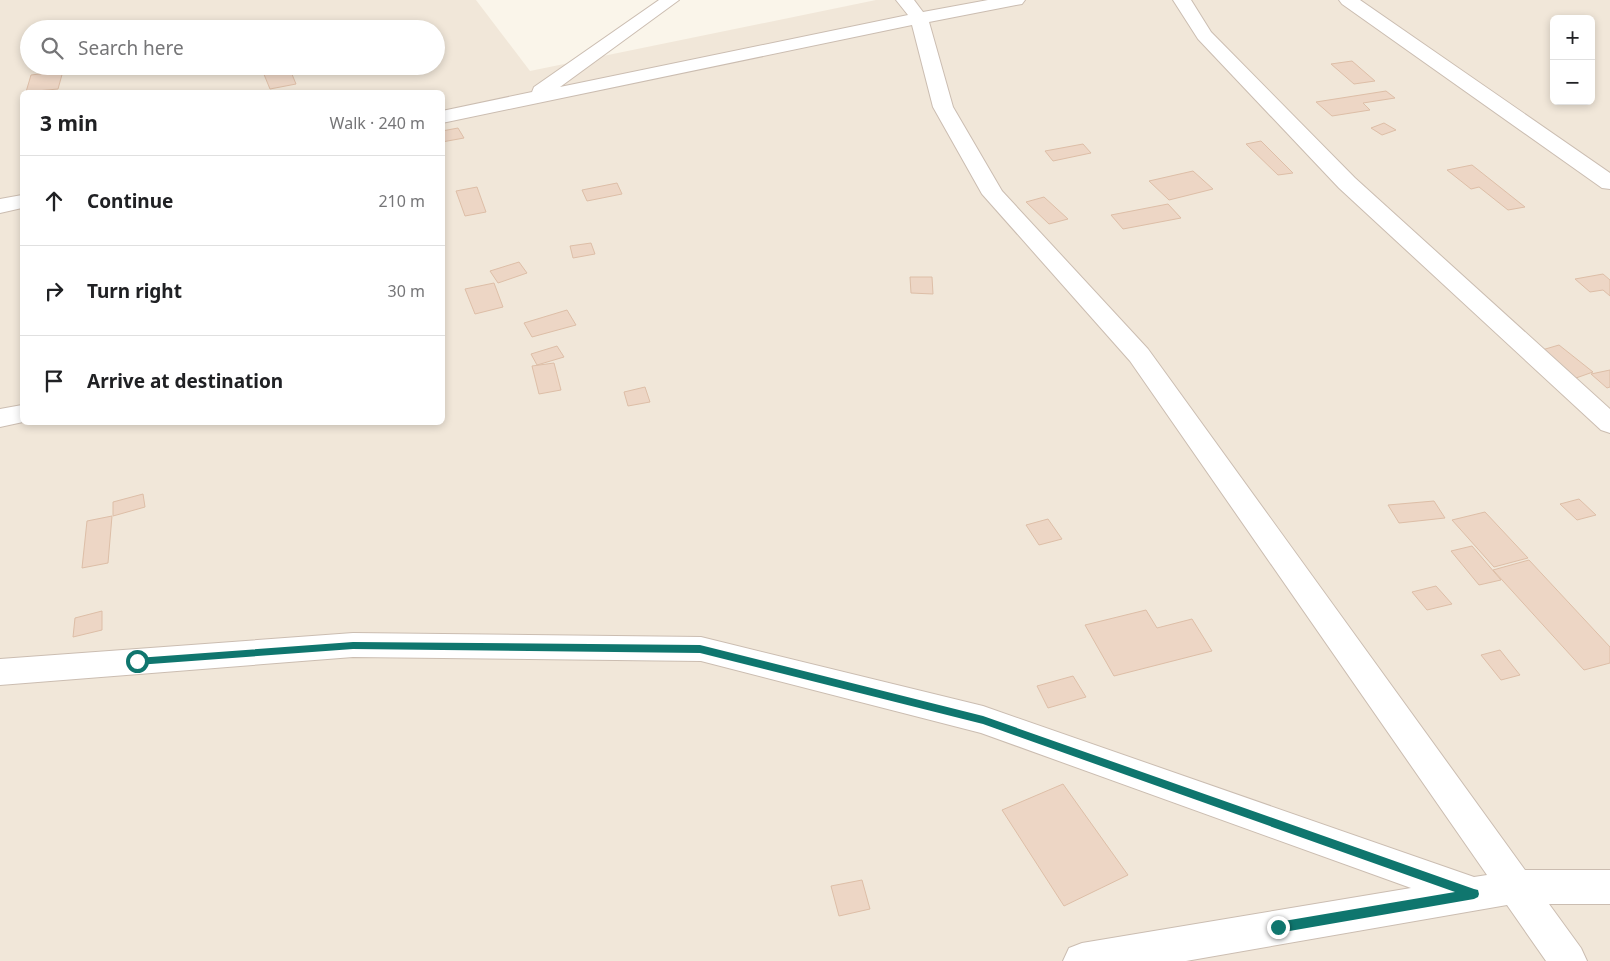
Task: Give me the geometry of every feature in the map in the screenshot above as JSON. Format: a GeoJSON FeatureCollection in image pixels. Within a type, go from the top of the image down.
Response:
{"type":"FeatureCollection","features":[{"type":"Feature","properties":{"kind":"street"},"geometry":{"type":"LineString","coordinates":[[533,97],[670,0]]}},
{"type":"Feature","properties":{"kind":"street"},"geometry":{"type":"LineString","coordinates":[[445,116],[912,9],[1016,0]]}},
{"type":"Feature","properties":{"kind":"street"},"geometry":{"type":"LineString","coordinates":[[1182,0],[1204,35],[1347,183],[1610,424]]}},
{"type":"Feature","properties":{"kind":"street"},"geometry":{"type":"LineString","coordinates":[[1348,0],[1610,183]]}},
{"type":"Feature","properties":{"kind":"street"},"geometry":{"type":"LineString","coordinates":[[912,9],[943,107],[993,194],[1139,355],[1568,961]]}},
{"type":"Feature","properties":{"kind":"street"},"geometry":{"type":"LineString","coordinates":[[0,206],[20,202]]}},
{"type":"Feature","properties":{"kind":"street"},"geometry":{"type":"LineString","coordinates":[[0,418],[20,414]]}},
{"type":"Feature","properties":{"kind":"street"},"geometry":{"type":"LineString","coordinates":[[0,672],[353,645],[700,649],[983,720],[1474,894]]}},
{"type":"Feature","properties":{"kind":"street"},"geometry":{"type":"LineString","coordinates":[[1082,961],[1516,887],[1610,887]]}},
{"type":"Feature","properties":{"kind":"shaded area"},"geometry":{"type":"Polygon","coordinates":[[[0,0],[476,0],[530,71],[876,0],[1610,0],[1610,961],[0,961],[0,0]]]}},
{"type":"Feature","properties":{"kind":"building"},"geometry":{"type":"Polygon","coordinates":[[[1352,61],[1375,81],[1354,84],[1331,64],[1352,61]]]}},
{"type":"Feature","properties":{"kind":"building"},"geometry":{"type":"Polygon","coordinates":[[[31,75],[62,75],[58,89],[27,90],[31,75]]]}},
{"type":"Feature","properties":{"kind":"building"},"geometry":{"type":"Polygon","coordinates":[[[264,75],[292,75],[296,84],[270,89],[264,75]]]}},
{"type":"Feature","properties":{"kind":"building"},"geometry":{"type":"Polygon","coordinates":[[[1386,91],[1395,98],[1363,103],[1370,110],[1332,116],[1316,102],[1386,91]]]}},
{"type":"Feature","properties":{"kind":"building"},"geometry":{"type":"Polygon","coordinates":[[[1384,123],[1396,130],[1382,135],[1371,128],[1384,123]]]}},
{"type":"Feature","properties":{"kind":"building"},"geometry":{"type":"Polygon","coordinates":[[[458,128],[464,138],[445,141],[445,130],[458,128]]]}},
{"type":"Feature","properties":{"kind":"building"},"geometry":{"type":"Polygon","coordinates":[[[1261,141],[1293,173],[1278,175],[1246,144],[1261,141]]]}},
{"type":"Feature","properties":{"kind":"building"},"geometry":{"type":"Polygon","coordinates":[[[1083,144],[1091,153],[1053,161],[1045,151],[1083,144]]]}},
{"type":"Feature","properties":{"kind":"building"},"geometry":{"type":"Polygon","coordinates":[[[1472,165],[1525,207],[1508,210],[1479,187],[1471,189],[1447,170],[1472,165]]]}},
{"type":"Feature","properties":{"kind":"building"},"geometry":{"type":"Polygon","coordinates":[[[1193,171],[1213,189],[1169,200],[1149,181],[1193,171]]]}},
{"type":"Feature","properties":{"kind":"building"},"geometry":{"type":"Polygon","coordinates":[[[617,183],[622,194],[587,201],[582,190],[617,183]]]}},
{"type":"Feature","properties":{"kind":"building"},"geometry":{"type":"Polygon","coordinates":[[[477,187],[486,212],[465,216],[456,191],[477,187]]]}},
{"type":"Feature","properties":{"kind":"building"},"geometry":{"type":"Polygon","coordinates":[[[1044,197],[1068,219],[1049,224],[1026,202],[1044,197]]]}},
{"type":"Feature","properties":{"kind":"building"},"geometry":{"type":"Polygon","coordinates":[[[1168,204],[1181,218],[1123,229],[1111,215],[1168,204]]]}},
{"type":"Feature","properties":{"kind":"building"},"geometry":{"type":"Polygon","coordinates":[[[591,243],[595,254],[573,258],[570,246],[591,243]]]}},
{"type":"Feature","properties":{"kind":"building"},"geometry":{"type":"Polygon","coordinates":[[[519,262],[527,273],[498,283],[490,271],[519,262]]]}},
{"type":"Feature","properties":{"kind":"building"},"geometry":{"type":"Polygon","coordinates":[[[1603,274],[1610,280],[1610,296],[1603,290],[1590,292],[1575,279],[1603,274]]]}},
{"type":"Feature","properties":{"kind":"building"},"geometry":{"type":"Polygon","coordinates":[[[910,277],[932,277],[933,294],[911,293],[910,277]]]}},
{"type":"Feature","properties":{"kind":"building"},"geometry":{"type":"Polygon","coordinates":[[[494,283],[503,307],[475,314],[465,289],[494,283]]]}},
{"type":"Feature","properties":{"kind":"building"},"geometry":{"type":"Polygon","coordinates":[[[567,310],[576,325],[532,337],[524,323],[567,310]]]}},
{"type":"Feature","properties":{"kind":"building"},"geometry":{"type":"Polygon","coordinates":[[[1559,345],[1593,372],[1576,378],[1542,350],[1559,345]]]}},
{"type":"Feature","properties":{"kind":"building"},"geometry":{"type":"Polygon","coordinates":[[[557,346],[564,357],[537,365],[531,354],[557,346]]]}},
{"type":"Feature","properties":{"kind":"building"},"geometry":{"type":"Polygon","coordinates":[[[554,363],[561,390],[539,394],[532,366],[554,363]]]}},
{"type":"Feature","properties":{"kind":"building"},"geometry":{"type":"Polygon","coordinates":[[[1610,370],[1610,387],[1607,388],[1591,374],[1610,370]]]}},
{"type":"Feature","properties":{"kind":"building"},"geometry":{"type":"Polygon","coordinates":[[[645,387],[650,402],[628,406],[624,392],[645,387]]]}},
{"type":"Feature","properties":{"kind":"building"},"geometry":{"type":"Polygon","coordinates":[[[143,494],[145,507],[113,516],[113,502],[143,494]]]}},
{"type":"Feature","properties":{"kind":"building"},"geometry":{"type":"Polygon","coordinates":[[[1579,499],[1596,515],[1577,520],[1560,504],[1579,499]]]}},
{"type":"Feature","properties":{"kind":"building"},"geometry":{"type":"Polygon","coordinates":[[[1434,501],[1445,518],[1399,523],[1388,505],[1434,501]]]}},
{"type":"Feature","properties":{"kind":"building"},"geometry":{"type":"Polygon","coordinates":[[[1485,512],[1528,558],[1494,567],[1452,520],[1485,512]]]}},
{"type":"Feature","properties":{"kind":"building"},"geometry":{"type":"Polygon","coordinates":[[[112,516],[108,563],[82,568],[87,521],[112,516]]]}},
{"type":"Feature","properties":{"kind":"building"},"geometry":{"type":"Polygon","coordinates":[[[1048,519],[1062,539],[1039,545],[1026,525],[1048,519]]]}},
{"type":"Feature","properties":{"kind":"building"},"geometry":{"type":"Polygon","coordinates":[[[1472,546],[1501,580],[1479,585],[1451,551],[1472,546]]]}},
{"type":"Feature","properties":{"kind":"building"},"geometry":{"type":"Polygon","coordinates":[[[1529,560],[1610,647],[1610,663],[1584,670],[1493,570],[1529,560]]]}},
{"type":"Feature","properties":{"kind":"building"},"geometry":{"type":"Polygon","coordinates":[[[1436,586],[1452,604],[1427,610],[1412,592],[1436,586]]]}},
{"type":"Feature","properties":{"kind":"building"},"geometry":{"type":"Polygon","coordinates":[[[1146,610],[1157,628],[1192,619],[1212,651],[1114,676],[1085,625],[1146,610]]]}},
{"type":"Feature","properties":{"kind":"building"},"geometry":{"type":"Polygon","coordinates":[[[102,611],[102,630],[73,637],[75,618],[102,611]]]}},
{"type":"Feature","properties":{"kind":"building"},"geometry":{"type":"Polygon","coordinates":[[[1500,650],[1520,675],[1501,680],[1481,655],[1500,650]]]}},
{"type":"Feature","properties":{"kind":"building"},"geometry":{"type":"Polygon","coordinates":[[[1073,676],[1086,697],[1048,708],[1037,686],[1073,676]]]}},
{"type":"Feature","properties":{"kind":"building"},"geometry":{"type":"Polygon","coordinates":[[[1063,784],[1128,875],[1064,906],[1002,810],[1063,784]]]}},
{"type":"Feature","properties":{"kind":"building"},"geometry":{"type":"Polygon","coordinates":[[[862,880],[870,909],[839,916],[831,886],[862,880]]]}},
{"type":"Feature","properties":{"kind":"route"},"geometry":{"type":"LineString","coordinates":[[137,661],[353,645],[700,649],[983,720],[1474,894],[1278,927]]}}]}
